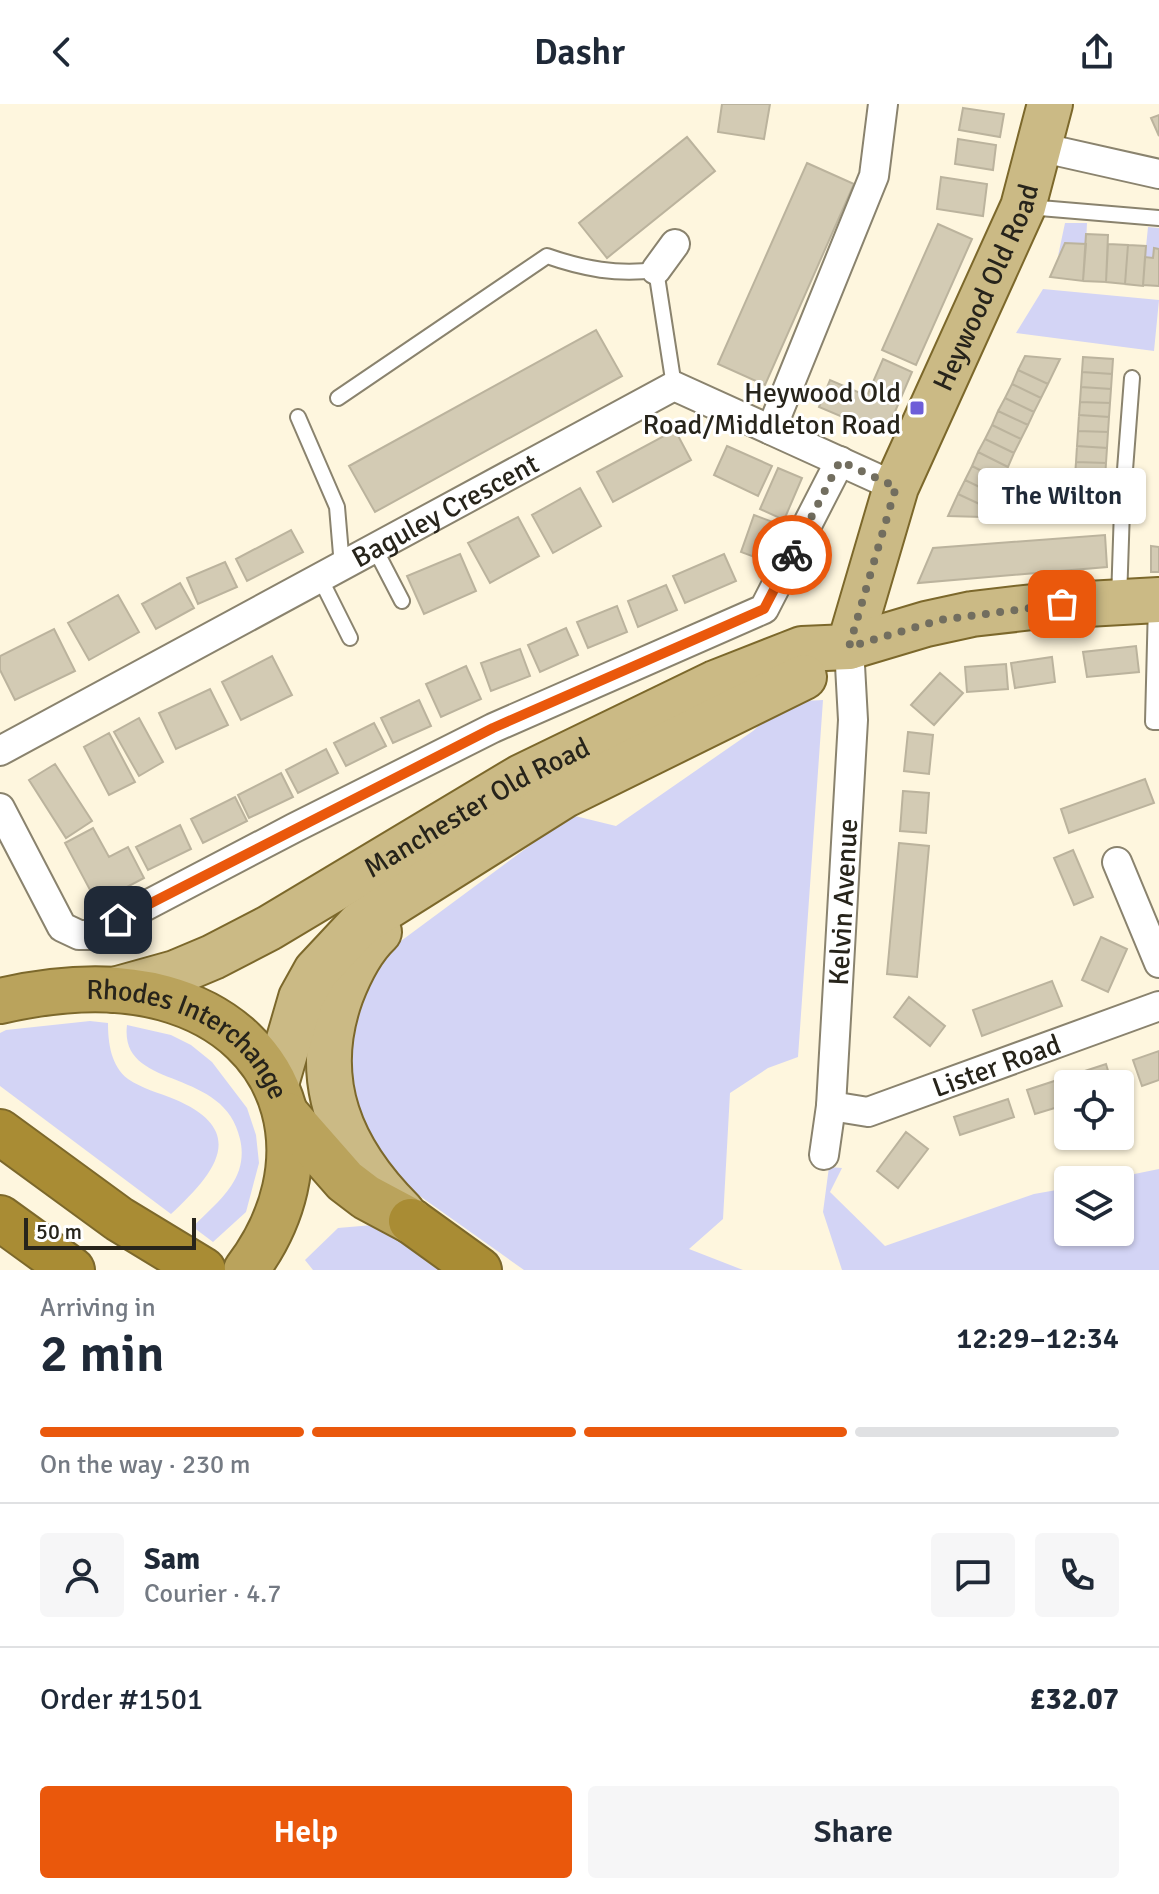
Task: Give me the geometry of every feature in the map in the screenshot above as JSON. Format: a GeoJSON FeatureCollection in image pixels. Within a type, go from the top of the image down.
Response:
{"type":"FeatureCollection","features":[{"type":"Feature","properties":{"kind":"highway","name":"Rhodes Interchange"},"geometry":{"type":"LineString","coordinates":[[13,991],[114,990],[163,997],[221,1022],[261,1059],[281,1100],[290,1154],[282,1198],[255,1254]]}},
{"type":"Feature","properties":{"kind":"highway"},"geometry":{"type":"LineString","coordinates":[[281,1100],[345,1181],[366,1197],[411,1221],[479,1270]]}},
{"type":"Feature","properties":{"kind":"highway"},"geometry":{"type":"LineString","coordinates":[[0,1132],[119,1219],[203,1270]]}},
{"type":"Feature","properties":{"kind":"highway"},"geometry":{"type":"LineString","coordinates":[[0,1218],[72,1270]]}},
{"type":"Feature","properties":{"kind":"main road","name":"Heywood Old Road"},"geometry":{"type":"LineString","coordinates":[[849,647],[896,487],[1023,207],[1050,104]]}},
{"type":"Feature","properties":{"kind":"main road","name":"Manchester Old Road"},"geometry":{"type":"LineString","coordinates":[[114,990],[175,973],[213,957],[269,928],[521,777],[715,683],[802,649],[849,647],[940,620],[1033,607],[1145,600]]}},
{"type":"Feature","properties":{"kind":"main road","name":"Manchester Old Road"},"geometry":{"type":"LineString","coordinates":[[281,1100],[301,998],[316,971],[360,924],[565,795],[810,675],[849,647]]}},
{"type":"Feature","properties":{"kind":"main road"},"geometry":{"type":"LineString","coordinates":[[411,1221],[381,1191],[343,1133],[333,1102],[329,1042],[345,985],[375,936],[461,859]]}},
{"type":"Feature","properties":{"kind":"street"},"geometry":{"type":"LineString","coordinates":[[771,430],[874,176],[883,104]]}},
{"type":"Feature","properties":{"kind":"street"},"geometry":{"type":"LineString","coordinates":[[1039,147],[1159,174]]}},
{"type":"Feature","properties":{"kind":"street"},"geometry":{"type":"LineString","coordinates":[[656,270],[675,244]]}},
{"type":"Feature","properties":{"kind":"street"},"geometry":{"type":"LineString","coordinates":[[674,386],[896,487]]}},
{"type":"Feature","properties":{"kind":"street","name":"Baguley Crescent"},"geometry":{"type":"LineString","coordinates":[[0,751],[674,386]]}},
{"type":"Feature","properties":{"kind":"street"},"geometry":{"type":"LineString","coordinates":[[0,808],[62,927],[79,935],[90,935],[493,728],[764,609],[840,461]]}},
{"type":"Feature","properties":{"kind":"street","name":"Kelvin Avenue"},"geometry":{"type":"LineString","coordinates":[[824,1155],[831,1106],[853,720],[849,647]]}},
{"type":"Feature","properties":{"kind":"street"},"geometry":{"type":"LineString","coordinates":[[1117,862],[1159,963]]}},
{"type":"Feature","properties":{"kind":"street","name":"Lister Road"},"geometry":{"type":"LineString","coordinates":[[831,1106],[868,1112],[1159,1006]]}},
{"type":"Feature","properties":{"kind":"lane"},"geometry":{"type":"LineString","coordinates":[[1023,207],[1159,218]]}},
{"type":"Feature","properties":{"kind":"lane"},"geometry":{"type":"LineString","coordinates":[[338,398],[547,256],[582,268],[628,273],[656,270],[674,386]]}},
{"type":"Feature","properties":{"kind":"lane"},"geometry":{"type":"LineString","coordinates":[[1132,378],[1122,509],[1145,600],[1153,722],[1159,722]]}},
{"type":"Feature","properties":{"kind":"lane"},"geometry":{"type":"LineString","coordinates":[[298,417],[337,507],[331,572],[350,638]]}},
{"type":"Feature","properties":{"kind":"lane"},"geometry":{"type":"LineString","coordinates":[[375,549],[402,601]]}},
{"type":"Feature","properties":{"kind":"shaded area"},"geometry":{"type":"Polygon","coordinates":[[[1065,223],[1087,223],[1086,244],[1065,243],[1058,256],[1065,223]]]}},
{"type":"Feature","properties":{"kind":"shaded area"},"geometry":{"type":"Polygon","coordinates":[[[1148,227],[1159,228],[1159,248],[1154,248],[1153,258],[1145,257],[1148,227]]]}},
{"type":"Feature","properties":{"kind":"shaded area"},"geometry":{"type":"Polygon","coordinates":[[[1043,289],[1159,300],[1154,351],[1016,333],[1043,289]]]}},
{"type":"Feature","properties":{"kind":"shaded area"},"geometry":{"type":"Polygon","coordinates":[[[823,700],[798,1057],[768,1068],[730,1093],[723,1219],[689,1249],[743,1270],[524,1270],[379,1167],[350,1114],[348,1007],[382,955],[571,815],[616,826],[753,731],[784,702],[823,700]]]}},
{"type":"Feature","properties":{"kind":"shaded area"},"geometry":{"type":"Polygon","coordinates":[[[90,1021],[108,1023],[114,1061],[122,1074],[144,1088],[197,1111],[212,1125],[218,1139],[218,1153],[211,1168],[171,1214],[0,1086],[0,1033],[90,1021]]]}},
{"type":"Feature","properties":{"kind":"shaded area"},"geometry":{"type":"Polygon","coordinates":[[[127,1025],[171,1035],[191,1045],[212,1062],[247,1108],[256,1135],[259,1163],[246,1212],[213,1242],[193,1227],[223,1197],[234,1181],[241,1163],[240,1139],[230,1116],[214,1099],[139,1061],[129,1046],[127,1025]]]}},
{"type":"Feature","properties":{"kind":"shaded area"},"geometry":{"type":"Polygon","coordinates":[[[829,1167],[842,1168],[830,1192],[885,1246],[1034,1194],[1054,1190],[1054,1246],[1134,1246],[1134,1174],[1159,1169],[1159,1270],[842,1270],[823,1212],[829,1167]]]}},
{"type":"Feature","properties":{"kind":"shaded area"},"geometry":{"type":"Polygon","coordinates":[[[373,1225],[443,1270],[313,1270],[305,1260],[338,1228],[373,1225]]]}},
{"type":"Feature","properties":{"kind":"building"},"geometry":{"type":"Polygon","coordinates":[[[722,104],[770,104],[764,139],[718,132],[722,104]]]}},
{"type":"Feature","properties":{"kind":"building"},"geometry":{"type":"Polygon","coordinates":[[[963,108],[1004,114],[1000,137],[959,130],[963,108]]]}},
{"type":"Feature","properties":{"kind":"building"},"geometry":{"type":"Polygon","coordinates":[[[1159,115],[1159,136],[1151,118],[1159,115]]]}},
{"type":"Feature","properties":{"kind":"building"},"geometry":{"type":"Polygon","coordinates":[[[687,137],[715,171],[607,258],[579,223],[687,137]]]}},
{"type":"Feature","properties":{"kind":"building"},"geometry":{"type":"Polygon","coordinates":[[[958,139],[996,145],[993,170],[955,164],[958,139]]]}},
{"type":"Feature","properties":{"kind":"building"},"geometry":{"type":"Polygon","coordinates":[[[807,163],[854,184],[765,385],[718,364],[807,163]]]}},
{"type":"Feature","properties":{"kind":"building"},"geometry":{"type":"Polygon","coordinates":[[[941,177],[987,184],[983,216],[937,209],[941,177]]]}},
{"type":"Feature","properties":{"kind":"building"},"geometry":{"type":"Polygon","coordinates":[[[938,224],[972,239],[916,365],[882,350],[938,224]]]}},
{"type":"Feature","properties":{"kind":"building"},"geometry":{"type":"Polygon","coordinates":[[[1086,234],[1108,235],[1106,282],[1083,281],[1086,234]]]}},
{"type":"Feature","properties":{"kind":"building"},"geometry":{"type":"Polygon","coordinates":[[[1065,243],[1086,244],[1083,281],[1050,277],[1065,243]]]}},
{"type":"Feature","properties":{"kind":"building"},"geometry":{"type":"Polygon","coordinates":[[[1108,244],[1128,245],[1125,284],[1106,282],[1108,244]]]}},
{"type":"Feature","properties":{"kind":"building"},"geometry":{"type":"Polygon","coordinates":[[[1128,245],[1146,246],[1143,286],[1125,284],[1128,245]]]}},
{"type":"Feature","properties":{"kind":"building"},"geometry":{"type":"Polygon","coordinates":[[[1154,248],[1159,249],[1159,286],[1143,285],[1145,257],[1153,258],[1154,248]]]}},
{"type":"Feature","properties":{"kind":"building"},"geometry":{"type":"Polygon","coordinates":[[[596,330],[622,376],[375,512],[349,466],[596,330]]]}},
{"type":"Feature","properties":{"kind":"building"},"geometry":{"type":"Polygon","coordinates":[[[1025,356],[1060,359],[1048,384],[1018,370],[1025,356]]]}},
{"type":"Feature","properties":{"kind":"building"},"geometry":{"type":"Polygon","coordinates":[[[1083,357],[1113,359],[1112,374],[1082,372],[1083,357]]]}},
{"type":"Feature","properties":{"kind":"building"},"geometry":{"type":"Polygon","coordinates":[[[883,359],[912,372],[885,435],[819,407],[830,380],[867,396],[883,359]]]}},
{"type":"Feature","properties":{"kind":"building"},"geometry":{"type":"Polygon","coordinates":[[[1018,370],[1048,384],[1041,398],[1012,384],[1018,370]]]}},
{"type":"Feature","properties":{"kind":"building"},"geometry":{"type":"Polygon","coordinates":[[[1082,372],[1112,374],[1111,389],[1081,387],[1082,372]]]}},
{"type":"Feature","properties":{"kind":"building"},"geometry":{"type":"Polygon","coordinates":[[[1012,384],[1041,398],[1034,412],[1005,398],[1012,384]]]}},
{"type":"Feature","properties":{"kind":"building"},"geometry":{"type":"Polygon","coordinates":[[[1081,387],[1111,389],[1110,403],[1080,402],[1081,387]]]}},
{"type":"Feature","properties":{"kind":"building"},"geometry":{"type":"Polygon","coordinates":[[[1005,398],[1034,412],[1028,425],[998,411],[1005,398]]]}},
{"type":"Feature","properties":{"kind":"building"},"geometry":{"type":"Polygon","coordinates":[[[1080,402],[1110,403],[1109,417],[1079,415],[1080,402]]]}},
{"type":"Feature","properties":{"kind":"building"},"geometry":{"type":"Polygon","coordinates":[[[998,411],[1028,425],[1021,439],[992,425],[998,411]]]}},
{"type":"Feature","properties":{"kind":"building"},"geometry":{"type":"Polygon","coordinates":[[[1079,415],[1109,417],[1108,432],[1078,431],[1079,415]]]}},
{"type":"Feature","properties":{"kind":"building"},"geometry":{"type":"Polygon","coordinates":[[[992,425],[1021,439],[1014,453],[985,439],[992,425]]]}},
{"type":"Feature","properties":{"kind":"building"},"geometry":{"type":"Polygon","coordinates":[[[675,430],[691,460],[613,502],[597,472],[675,430]]]}},
{"type":"Feature","properties":{"kind":"building"},"geometry":{"type":"Polygon","coordinates":[[[1078,431],[1108,432],[1107,448],[1077,446],[1078,431]]]}},
{"type":"Feature","properties":{"kind":"building"},"geometry":{"type":"Polygon","coordinates":[[[985,439],[1014,453],[1008,467],[978,452],[985,439]]]}},
{"type":"Feature","properties":{"kind":"building"},"geometry":{"type":"Polygon","coordinates":[[[727,446],[772,466],[758,496],[714,475],[727,446]]]}},
{"type":"Feature","properties":{"kind":"building"},"geometry":{"type":"Polygon","coordinates":[[[1077,446],[1107,448],[1106,463],[1076,462],[1077,446]]]}},
{"type":"Feature","properties":{"kind":"building"},"geometry":{"type":"Polygon","coordinates":[[[978,452],[1008,467],[1001,481],[972,466],[978,452]]]}},
{"type":"Feature","properties":{"kind":"building"},"geometry":{"type":"Polygon","coordinates":[[[1076,462],[1106,463],[1105,479],[1075,476],[1076,462]]]}},
{"type":"Feature","properties":{"kind":"building"},"geometry":{"type":"Polygon","coordinates":[[[972,466],[1001,481],[994,494],[965,480],[972,466]]]}},
{"type":"Feature","properties":{"kind":"building"},"geometry":{"type":"Polygon","coordinates":[[[778,468],[802,478],[784,520],[760,509],[778,468]]]}},
{"type":"Feature","properties":{"kind":"building"},"geometry":{"type":"Polygon","coordinates":[[[1075,476],[1105,479],[1105,493],[1074,492],[1075,476]]]}},
{"type":"Feature","properties":{"kind":"building"},"geometry":{"type":"Polygon","coordinates":[[[965,480],[994,494],[988,508],[958,494],[965,480]]]}},
{"type":"Feature","properties":{"kind":"building"},"geometry":{"type":"Polygon","coordinates":[[[580,488],[601,526],[553,553],[532,515],[580,488]]]}},
{"type":"Feature","properties":{"kind":"building"},"geometry":{"type":"Polygon","coordinates":[[[958,494],[988,508],[983,517],[948,516],[958,494]]]}},
{"type":"Feature","properties":{"kind":"building"},"geometry":{"type":"Polygon","coordinates":[[[754,515],[781,525],[768,562],[741,552],[754,515]]]}},
{"type":"Feature","properties":{"kind":"building"},"geometry":{"type":"Polygon","coordinates":[[[518,517],[539,556],[490,583],[468,543],[518,517]]]}},
{"type":"Feature","properties":{"kind":"building"},"geometry":{"type":"Polygon","coordinates":[[[291,530],[303,552],[247,581],[236,559],[291,530]]]}},
{"type":"Feature","properties":{"kind":"building"},"geometry":{"type":"Polygon","coordinates":[[[1105,535],[1107,567],[918,583],[933,548],[1105,535]]]}},
{"type":"Feature","properties":{"kind":"building"},"geometry":{"type":"Polygon","coordinates":[[[1151,546],[1159,547],[1159,572],[1151,572],[1151,546]]]}},
{"type":"Feature","properties":{"kind":"building"},"geometry":{"type":"Polygon","coordinates":[[[460,554],[476,591],[424,614],[407,576],[460,554]]]}},
{"type":"Feature","properties":{"kind":"building"},"geometry":{"type":"Polygon","coordinates":[[[724,554],[736,581],[685,603],[673,576],[724,554]]]}},
{"type":"Feature","properties":{"kind":"building"},"geometry":{"type":"Polygon","coordinates":[[[225,562],[237,587],[198,604],[187,578],[225,562]]]}},
{"type":"Feature","properties":{"kind":"building"},"geometry":{"type":"Polygon","coordinates":[[[180,583],[194,608],[156,629],[142,604],[180,583]]]}},
{"type":"Feature","properties":{"kind":"building"},"geometry":{"type":"Polygon","coordinates":[[[666,585],[677,610],[638,627],[628,601],[666,585]]]}},
{"type":"Feature","properties":{"kind":"building"},"geometry":{"type":"Polygon","coordinates":[[[118,595],[139,632],[89,660],[68,623],[118,595]]]}},
{"type":"Feature","properties":{"kind":"building"},"geometry":{"type":"Polygon","coordinates":[[[617,606],[627,632],[588,648],[577,622],[617,606]]]}},
{"type":"Feature","properties":{"kind":"building"},"geometry":{"type":"Polygon","coordinates":[[[566,628],[578,655],[540,672],[528,645],[566,628]]]}},
{"type":"Feature","properties":{"kind":"building"},"geometry":{"type":"Polygon","coordinates":[[[54,629],[75,671],[15,700],[0,670],[0,656],[54,629]]]}},
{"type":"Feature","properties":{"kind":"building"},"geometry":{"type":"Polygon","coordinates":[[[1136,646],[1139,672],[1087,677],[1083,652],[1136,646]]]}},
{"type":"Feature","properties":{"kind":"building"},"geometry":{"type":"Polygon","coordinates":[[[520,649],[530,676],[491,691],[481,663],[520,649]]]}},
{"type":"Feature","properties":{"kind":"building"},"geometry":{"type":"Polygon","coordinates":[[[272,656],[292,695],[241,720],[222,682],[272,656]]]}},
{"type":"Feature","properties":{"kind":"building"},"geometry":{"type":"Polygon","coordinates":[[[1052,657],[1055,682],[1015,688],[1011,663],[1052,657]]]}},
{"type":"Feature","properties":{"kind":"building"},"geometry":{"type":"Polygon","coordinates":[[[1006,664],[1008,689],[967,692],[965,667],[1006,664]]]}},
{"type":"Feature","properties":{"kind":"building"},"geometry":{"type":"Polygon","coordinates":[[[466,666],[481,699],[441,717],[426,684],[466,666]]]}},
{"type":"Feature","properties":{"kind":"building"},"geometry":{"type":"Polygon","coordinates":[[[940,673],[963,693],[934,725],[911,705],[940,673]]]}},
{"type":"Feature","properties":{"kind":"building"},"geometry":{"type":"Polygon","coordinates":[[[210,689],[228,725],[176,749],[159,713],[210,689]]]}},
{"type":"Feature","properties":{"kind":"building"},"geometry":{"type":"Polygon","coordinates":[[[419,700],[431,726],[393,743],[381,718],[419,700]]]}},
{"type":"Feature","properties":{"kind":"building"},"geometry":{"type":"Polygon","coordinates":[[[139,718],[163,762],[139,776],[114,732],[139,718]]]}},
{"type":"Feature","properties":{"kind":"building"},"geometry":{"type":"Polygon","coordinates":[[[374,723],[386,746],[346,766],[334,743],[374,723]]]}},
{"type":"Feature","properties":{"kind":"building"},"geometry":{"type":"Polygon","coordinates":[[[908,732],[933,735],[929,774],[904,771],[908,732]]]}},
{"type":"Feature","properties":{"kind":"building"},"geometry":{"type":"Polygon","coordinates":[[[109,733],[135,782],[109,795],[84,747],[109,733]]]}},
{"type":"Feature","properties":{"kind":"building"},"geometry":{"type":"Polygon","coordinates":[[[326,749],[338,773],[298,793],[286,770],[326,749]]]}},
{"type":"Feature","properties":{"kind":"building"},"geometry":{"type":"Polygon","coordinates":[[[55,764],[92,821],[66,838],[29,780],[55,764]]]}},
{"type":"Feature","properties":{"kind":"building"},"geometry":{"type":"Polygon","coordinates":[[[281,773],[293,797],[249,818],[238,795],[281,773]]]}},
{"type":"Feature","properties":{"kind":"building"},"geometry":{"type":"Polygon","coordinates":[[[1145,779],[1154,803],[1069,833],[1061,809],[1145,779]]]}},
{"type":"Feature","properties":{"kind":"building"},"geometry":{"type":"Polygon","coordinates":[[[903,791],[929,793],[926,833],[900,831],[903,791]]]}},
{"type":"Feature","properties":{"kind":"building"},"geometry":{"type":"Polygon","coordinates":[[[235,797],[247,821],[203,843],[191,819],[235,797]]]}},
{"type":"Feature","properties":{"kind":"building"},"geometry":{"type":"Polygon","coordinates":[[[180,825],[191,849],[148,870],[136,847],[180,825]]]}},
{"type":"Feature","properties":{"kind":"building"},"geometry":{"type":"Polygon","coordinates":[[[93,828],[109,857],[128,847],[144,878],[97,903],[65,843],[93,828]]]}},
{"type":"Feature","properties":{"kind":"building"},"geometry":{"type":"Polygon","coordinates":[[[899,843],[929,846],[917,977],[887,974],[899,843]]]}},
{"type":"Feature","properties":{"kind":"building"},"geometry":{"type":"Polygon","coordinates":[[[1073,850],[1093,897],[1074,905],[1054,858],[1073,850]]]}},
{"type":"Feature","properties":{"kind":"building"},"geometry":{"type":"Polygon","coordinates":[[[1101,937],[1127,949],[1108,992],[1082,980],[1101,937]]]}},
{"type":"Feature","properties":{"kind":"building"},"geometry":{"type":"Polygon","coordinates":[[[1052,981],[1062,1006],[982,1036],[973,1010],[1052,981]]]}},
{"type":"Feature","properties":{"kind":"building"},"geometry":{"type":"Polygon","coordinates":[[[909,997],[945,1026],[930,1046],[894,1017],[909,997]]]}},
{"type":"Feature","properties":{"kind":"building"},"geometry":{"type":"Polygon","coordinates":[[[1159,1051],[1159,1080],[1142,1086],[1133,1060],[1159,1051]]]}},
{"type":"Feature","properties":{"kind":"building"},"geometry":{"type":"Polygon","coordinates":[[[1106,1064],[1108,1070],[1088,1070],[1106,1064]]]}},
{"type":"Feature","properties":{"kind":"building"},"geometry":{"type":"Polygon","coordinates":[[[1054,1081],[1054,1108],[1035,1114],[1027,1090],[1054,1081]]]}},
{"type":"Feature","properties":{"kind":"building"},"geometry":{"type":"Polygon","coordinates":[[[1008,1099],[1014,1117],[960,1135],[954,1117],[1008,1099]]]}},
{"type":"Feature","properties":{"kind":"building"},"geometry":{"type":"Polygon","coordinates":[[[906,1132],[928,1149],[898,1188],[877,1171],[906,1132]]]}},
{"type":"Feature","properties":{"kind":"way so far"},"geometry":{"type":"LineString","coordinates":[[792,555],[840,461],[896,487],[849,647],[940,620],[1062,604]]}},
{"type":"Feature","properties":{"kind":"place","name":"Heywood Old Road/Middleton Road"},"geometry":{"type":"Point","coordinates":[917,408]}},
{"type":"Feature","properties":{"kind":"place","name":"The Wilton"},"geometry":{"type":"Point","coordinates":[1062,604]}},
{"type":"Feature","properties":{"kind":"route"},"geometry":{"type":"LineString","coordinates":[[118,920],[493,728],[764,609],[792,555]]}}]}
